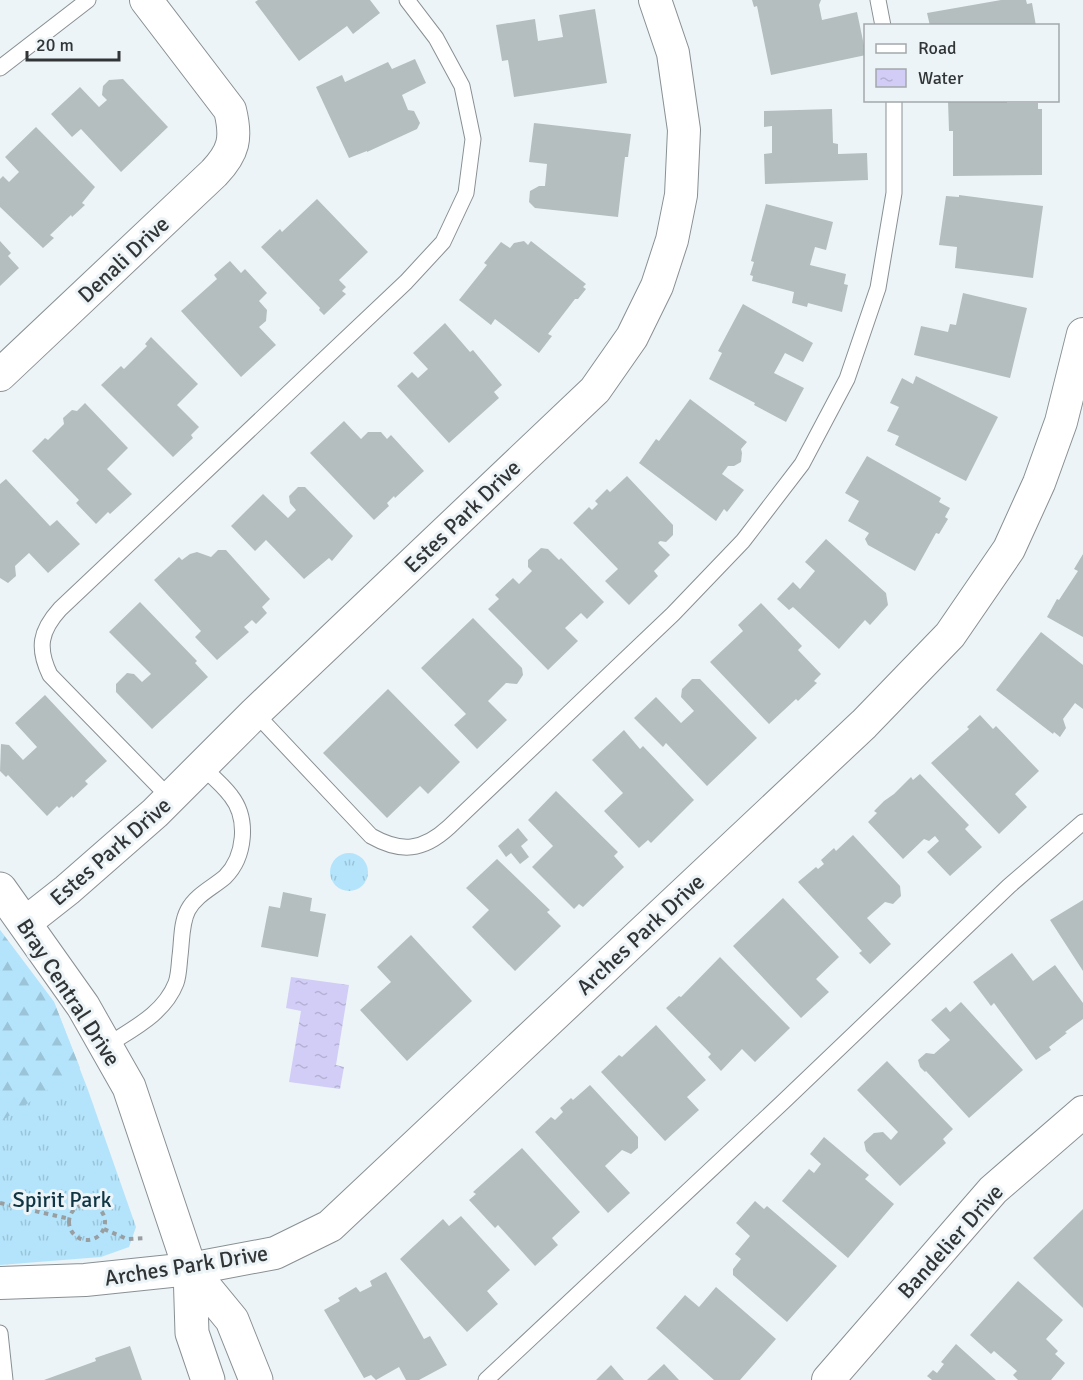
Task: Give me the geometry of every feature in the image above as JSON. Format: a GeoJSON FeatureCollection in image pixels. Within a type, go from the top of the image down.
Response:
{"type":"FeatureCollection","features":[{"type":"Feature","properties":{"kind":"street","name":"Denali Drive"},"geometry":{"type":"LineString","coordinates":[[0,375],[214,173],[226,160],[233,144],[234,127],[230,110],[146,0]]}},
{"type":"Feature","properties":{"kind":"street","name":"Estes Park Drive"},"geometry":{"type":"LineString","coordinates":[[25,923],[67,890],[170,798],[255,713],[595,390],[632,336],[657,286],[672,240],[681,195],[684,130],[673,54],[655,0]]}},
{"type":"Feature","properties":{"kind":"street","name":"Arches Park Drive"},"geometry":{"type":"LineString","coordinates":[[0,1283],[85,1280],[190,1269],[275,1253],[330,1226],[864,723],[950,634],[1009,549],[1074,409],[1083,334]]}},
{"type":"Feature","properties":{"kind":"street","name":"Bray Central Drive"},"geometry":{"type":"LineString","coordinates":[[0,890],[83,1006],[129,1087],[190,1269],[192,1333],[208,1380]]}},
{"type":"Feature","properties":{"kind":"street","name":"Bandelier Drive"},"geometry":{"type":"LineString","coordinates":[[828,1380],[993,1190],[1083,1112]]}},
{"type":"Feature","properties":{"kind":"street","name":"Bray Central Drive"},"geometry":{"type":"LineString","coordinates":[[190,1269],[232,1320],[256,1380]]}},
{"type":"Feature","properties":{"kind":"lane"},"geometry":{"type":"LineString","coordinates":[[0,68],[88,0]]}},
{"type":"Feature","properties":{"kind":"lane"},"geometry":{"type":"LineString","coordinates":[[170,798],[50,675],[41,647],[44,633],[60,609],[406,282],[443,242],[466,193],[473,139],[462,86],[436,38],[407,0]]}},
{"type":"Feature","properties":{"kind":"lane"},"geometry":{"type":"LineString","coordinates":[[878,0],[882,24]]}},
{"type":"Feature","properties":{"kind":"lane"},"geometry":{"type":"LineString","coordinates":[[255,713],[371,836],[386,844],[403,848],[420,846],[436,839],[656,630],[750,532],[802,464],[847,379],[878,288],[894,193],[894,102]]}},
{"type":"Feature","properties":{"kind":"lane"},"geometry":{"type":"LineString","coordinates":[[106,1046],[157,1012],[166,1001],[177,981],[187,911],[195,899],[226,876],[237,858],[243,838],[241,817],[232,798],[202,767]]}},
{"type":"Feature","properties":{"kind":"lane"},"geometry":{"type":"LineString","coordinates":[[486,1380],[783,1102],[1009,886],[1083,822]]}},
{"type":"Feature","properties":{"kind":"lane"},"geometry":{"type":"LineString","coordinates":[[0,1333],[5,1380]]}},
{"type":"Feature","properties":{"kind":"path"},"geometry":{"type":"LineString","coordinates":[[0,1203],[70,1219]]}},
{"type":"Feature","properties":{"kind":"path"},"geometry":{"type":"LineString","coordinates":[[88,1204],[96,1206],[105,1221],[104,1229],[93,1239],[79,1238],[73,1233],[70,1219],[73,1211],[79,1206],[88,1204]]}},
{"type":"Feature","properties":{"kind":"green space"},"geometry":{"type":"Polygon","coordinates":[[[349,853],[363,858],[368,872],[363,886],[349,891],[335,886],[330,872],[335,858],[349,853]]]}},
{"type":"Feature","properties":{"kind":"green space","name":"Spirit Park"},"geometry":{"type":"Polygon","coordinates":[[[0,930],[54,1002],[88,1090],[136,1227],[129,1247],[101,1257],[0,1265],[0,930]]]}},
{"type":"Feature","properties":{"kind":"green space"},"geometry":{"type":"Polygon","coordinates":[[[0,930],[54,1002],[80,1068],[0,1122],[0,930]]]}},
{"type":"Feature","properties":{"kind":"water"},"geometry":{"type":"Polygon","coordinates":[[[291,977],[349,985],[336,1065],[344,1067],[340,1089],[289,1082],[301,1011],[286,1008],[291,977]]]}},
{"type":"Feature","properties":{"kind":"building"},"geometry":{"type":"Polygon","coordinates":[[[258,0],[370,0],[380,13],[353,34],[347,26],[299,61],[255,2],[258,0]]]}},
{"type":"Feature","properties":{"kind":"building"},"geometry":{"type":"Polygon","coordinates":[[[752,0],[821,0],[819,5],[822,20],[857,12],[864,55],[771,75],[757,6],[754,7],[752,0]]]}},
{"type":"Feature","properties":{"kind":"building"},"geometry":{"type":"Polygon","coordinates":[[[1001,0],[1026,0],[1027,4],[1032,3],[1036,24],[930,24],[927,13],[1001,0]]]}},
{"type":"Feature","properties":{"kind":"building"},"geometry":{"type":"Polygon","coordinates":[[[595,9],[607,83],[514,97],[508,60],[502,61],[496,25],[535,19],[538,41],[563,37],[559,15],[595,9]]]}},
{"type":"Feature","properties":{"kind":"building"},"geometry":{"type":"Polygon","coordinates":[[[415,59],[426,83],[402,95],[408,110],[414,111],[420,123],[417,129],[349,158],[316,87],[342,75],[345,82],[388,62],[392,69],[415,59]]]}},
{"type":"Feature","properties":{"kind":"building"},"geometry":{"type":"Polygon","coordinates":[[[123,79],[168,127],[121,172],[81,129],[72,137],[51,114],[80,87],[99,107],[107,100],[102,95],[103,86],[109,80],[123,79]]]}},
{"type":"Feature","properties":{"kind":"building"},"geometry":{"type":"Polygon","coordinates":[[[948,102],[1038,103],[1038,109],[1042,109],[1042,175],[953,176],[953,131],[949,131],[948,102]]]}},
{"type":"Feature","properties":{"kind":"building"},"geometry":{"type":"Polygon","coordinates":[[[832,109],[833,143],[838,144],[838,154],[867,153],[868,180],[765,184],[764,154],[772,153],[772,126],[764,127],[764,111],[832,109]]]}},
{"type":"Feature","properties":{"kind":"building"},"geometry":{"type":"Polygon","coordinates":[[[534,123],[631,134],[628,157],[625,157],[618,217],[535,208],[529,202],[530,191],[539,186],[545,186],[547,164],[529,162],[534,123]]]}},
{"type":"Feature","properties":{"kind":"building"},"geometry":{"type":"Polygon","coordinates":[[[36,127],[95,187],[82,203],[85,205],[50,235],[54,238],[43,248],[0,207],[0,179],[3,176],[9,182],[19,172],[5,157],[36,127]]]}},
{"type":"Feature","properties":{"kind":"building"},"geometry":{"type":"Polygon","coordinates":[[[959,195],[1043,206],[1033,278],[955,268],[957,247],[939,245],[946,196],[959,197],[959,195]]]}},
{"type":"Feature","properties":{"kind":"building"},"geometry":{"type":"Polygon","coordinates":[[[317,199],[368,252],[339,280],[346,287],[342,291],[346,294],[324,315],[319,310],[320,308],[261,247],[280,229],[282,232],[317,199]]]}},
{"type":"Feature","properties":{"kind":"building"},"geometry":{"type":"Polygon","coordinates":[[[766,204],[833,222],[826,250],[815,247],[810,265],[846,274],[844,284],[848,285],[842,312],[808,303],[807,307],[792,303],[794,292],[752,281],[753,276],[750,275],[754,262],[751,261],[766,204]]]}},
{"type":"Feature","properties":{"kind":"building"},"geometry":{"type":"Polygon","coordinates":[[[0,241],[11,253],[8,256],[19,268],[0,286],[0,241]]]}},
{"type":"Feature","properties":{"kind":"building"},"geometry":{"type":"Polygon","coordinates":[[[524,241],[528,245],[531,241],[586,284],[583,287],[586,289],[578,299],[575,299],[548,334],[552,336],[539,353],[495,319],[491,325],[459,300],[487,265],[484,263],[501,242],[510,248],[514,243],[524,241]]]}},
{"type":"Feature","properties":{"kind":"building"},"geometry":{"type":"Polygon","coordinates":[[[230,261],[241,273],[245,269],[267,293],[259,301],[267,310],[266,321],[259,327],[276,345],[241,377],[181,311],[217,279],[214,275],[230,261]]]}},
{"type":"Feature","properties":{"kind":"building"},"geometry":{"type":"Polygon","coordinates":[[[963,293],[1027,308],[1010,378],[914,355],[921,326],[948,332],[950,324],[956,325],[963,293]]]}},
{"type":"Feature","properties":{"kind":"building"},"geometry":{"type":"Polygon","coordinates":[[[743,304],[813,343],[803,362],[785,353],[774,373],[804,388],[786,422],[709,379],[722,353],[718,351],[743,304]]]}},
{"type":"Feature","properties":{"kind":"building"},"geometry":{"type":"Polygon","coordinates":[[[445,323],[470,352],[473,350],[502,385],[494,392],[499,398],[449,443],[397,386],[412,372],[418,378],[428,369],[413,353],[445,323]]]}},
{"type":"Feature","properties":{"kind":"building"},"geometry":{"type":"Polygon","coordinates":[[[151,337],[198,384],[177,405],[199,427],[191,435],[193,438],[173,457],[101,385],[121,366],[124,369],[147,346],[145,344],[151,337]]]}},
{"type":"Feature","properties":{"kind":"building"},"geometry":{"type":"Polygon","coordinates":[[[916,376],[998,417],[966,481],[895,445],[899,436],[887,431],[899,407],[890,403],[902,378],[913,384],[916,376]]]}},
{"type":"Feature","properties":{"kind":"building"},"geometry":{"type":"Polygon","coordinates":[[[690,399],[747,442],[741,449],[741,462],[728,466],[722,474],[744,490],[727,512],[724,509],[716,521],[639,463],[656,439],[659,441],[690,399]]]}},
{"type":"Feature","properties":{"kind":"building"},"geometry":{"type":"Polygon","coordinates":[[[85,403],[128,448],[107,469],[132,494],[96,524],[76,503],[79,500],[32,451],[45,438],[48,440],[64,424],[63,418],[72,410],[77,411],[85,403]]]}},
{"type":"Feature","properties":{"kind":"building"},"geometry":{"type":"Polygon","coordinates":[[[344,421],[361,439],[368,432],[381,432],[387,439],[391,435],[424,471],[395,498],[394,496],[387,503],[389,506],[374,520],[310,453],[344,421]]]}},
{"type":"Feature","properties":{"kind":"building"},"geometry":{"type":"Polygon","coordinates":[[[867,456],[941,498],[939,502],[950,508],[945,517],[948,519],[939,534],[936,533],[915,571],[868,545],[865,539],[869,533],[848,521],[859,501],[845,493],[867,456]]]}},
{"type":"Feature","properties":{"kind":"building"},"geometry":{"type":"Polygon","coordinates":[[[627,476],[673,525],[673,535],[666,542],[658,543],[670,555],[654,571],[658,576],[629,605],[605,581],[618,569],[573,523],[589,507],[592,510],[598,504],[595,501],[607,489],[610,492],[627,476]]]}},
{"type":"Feature","properties":{"kind":"building"},"geometry":{"type":"Polygon","coordinates":[[[6,479],[50,526],[57,520],[80,544],[48,573],[29,553],[15,566],[16,576],[8,583],[0,578],[0,484],[6,479]]]}},
{"type":"Feature","properties":{"kind":"building"},"geometry":{"type":"Polygon","coordinates":[[[298,487],[305,487],[353,536],[332,561],[329,558],[304,579],[266,540],[255,551],[231,526],[263,494],[288,518],[296,510],[290,503],[289,496],[298,487]]]}},
{"type":"Feature","properties":{"kind":"building"},"geometry":{"type":"Polygon","coordinates":[[[826,539],[886,593],[888,605],[870,625],[865,620],[839,649],[793,607],[789,610],[777,599],[793,582],[800,589],[815,571],[805,562],[826,539]]]}},
{"type":"Feature","properties":{"kind":"building"},"geometry":{"type":"Polygon","coordinates":[[[541,548],[548,549],[559,560],[561,558],[604,602],[587,619],[581,613],[565,628],[578,641],[548,670],[488,609],[499,599],[495,595],[513,578],[519,584],[532,571],[528,567],[528,560],[541,548]]]}},
{"type":"Feature","properties":{"kind":"building"},"geometry":{"type":"Polygon","coordinates":[[[218,550],[226,550],[270,599],[262,607],[267,613],[256,624],[252,620],[244,627],[249,632],[217,660],[195,637],[201,631],[154,580],[179,557],[182,560],[197,552],[211,557],[218,550]]]}},
{"type":"Feature","properties":{"kind":"building"},"geometry":{"type":"Polygon","coordinates":[[[1083,554],[1083,637],[1047,617],[1078,571],[1074,569],[1083,554]]]}},
{"type":"Feature","properties":{"kind":"building"},"geometry":{"type":"Polygon","coordinates":[[[140,602],[197,661],[195,663],[208,677],[152,729],[116,692],[116,684],[127,673],[134,674],[142,682],[151,674],[109,632],[140,602]]]}},
{"type":"Feature","properties":{"kind":"building"},"geometry":{"type":"Polygon","coordinates":[[[761,603],[802,646],[798,650],[821,674],[814,681],[817,683],[769,724],[710,662],[743,631],[738,625],[761,603]]]}},
{"type":"Feature","properties":{"kind":"building"},"geometry":{"type":"Polygon","coordinates":[[[473,618],[522,668],[523,675],[517,684],[506,683],[488,701],[507,720],[477,749],[454,725],[466,714],[421,668],[473,618]]]}},
{"type":"Feature","properties":{"kind":"building"},"geometry":{"type":"Polygon","coordinates":[[[1041,632],[1083,665],[1083,709],[1075,703],[1063,719],[1066,728],[1060,737],[996,690],[1041,632]]]}},
{"type":"Feature","properties":{"kind":"building"},"geometry":{"type":"Polygon","coordinates":[[[692,679],[700,679],[757,738],[707,786],[666,743],[663,747],[634,718],[656,697],[681,723],[694,711],[681,697],[682,689],[692,679]]]}},
{"type":"Feature","properties":{"kind":"building"},"geometry":{"type":"Polygon","coordinates":[[[388,689],[460,762],[428,794],[420,786],[387,818],[323,753],[388,689]]]}},
{"type":"Feature","properties":{"kind":"building"},"geometry":{"type":"Polygon","coordinates":[[[45,695],[107,761],[85,781],[88,784],[73,798],[72,796],[59,808],[57,806],[47,816],[8,775],[6,777],[0,771],[1,744],[9,745],[23,760],[37,747],[15,723],[45,695]]]}},
{"type":"Feature","properties":{"kind":"building"},"geometry":{"type":"Polygon","coordinates":[[[980,715],[993,729],[996,726],[1039,771],[1015,794],[1027,807],[999,834],[931,763],[969,729],[967,727],[980,715]]]}},
{"type":"Feature","properties":{"kind":"building"},"geometry":{"type":"Polygon","coordinates":[[[624,730],[640,749],[643,746],[694,800],[651,843],[648,840],[639,848],[604,811],[623,793],[592,760],[624,730]]]}},
{"type":"Feature","properties":{"kind":"building"},"geometry":{"type":"Polygon","coordinates":[[[920,774],[969,825],[965,829],[982,847],[950,876],[927,852],[939,841],[935,836],[929,841],[924,839],[903,859],[868,822],[877,813],[874,811],[884,801],[911,777],[913,780],[920,774]]]}},
{"type":"Feature","properties":{"kind":"building"},"geometry":{"type":"Polygon","coordinates":[[[556,791],[618,852],[614,856],[624,867],[583,907],[579,904],[574,909],[532,867],[553,846],[528,820],[556,791]]]}},
{"type":"Feature","properties":{"kind":"building"},"geometry":{"type":"Polygon","coordinates":[[[518,828],[528,840],[521,846],[529,857],[520,864],[511,853],[506,857],[498,846],[518,828]]]}},
{"type":"Feature","properties":{"kind":"building"},"geometry":{"type":"Polygon","coordinates":[[[853,835],[900,886],[901,896],[893,904],[885,902],[867,918],[891,944],[870,964],[859,953],[862,951],[798,882],[816,867],[818,869],[824,864],[821,860],[834,848],[836,851],[853,835]]]}},
{"type":"Feature","properties":{"kind":"building"},"geometry":{"type":"Polygon","coordinates":[[[497,859],[550,910],[547,912],[561,926],[515,971],[472,927],[489,910],[466,888],[497,859]]]}},
{"type":"Feature","properties":{"kind":"building"},"geometry":{"type":"Polygon","coordinates":[[[283,892],[312,898],[310,911],[326,914],[318,957],[261,947],[269,906],[280,908],[283,892]]]}},
{"type":"Feature","properties":{"kind":"building"},"geometry":{"type":"Polygon","coordinates":[[[783,898],[839,957],[816,979],[829,992],[801,1018],[733,946],[783,898]]]}},
{"type":"Feature","properties":{"kind":"building"},"geometry":{"type":"Polygon","coordinates":[[[1083,900],[1083,971],[1050,920],[1083,900]]]}},
{"type":"Feature","properties":{"kind":"building"},"geometry":{"type":"Polygon","coordinates":[[[411,935],[472,1001],[407,1061],[360,1010],[391,982],[377,967],[411,935]]]}},
{"type":"Feature","properties":{"kind":"building"},"geometry":{"type":"Polygon","coordinates":[[[1012,953],[1033,981],[1055,965],[1083,1003],[1083,1019],[1049,1047],[1051,1050],[1036,1060],[994,1003],[991,1006],[973,982],[1012,953]]]}},
{"type":"Feature","properties":{"kind":"building"},"geometry":{"type":"Polygon","coordinates":[[[720,957],[790,1028],[755,1062],[742,1049],[721,1071],[708,1057],[711,1054],[666,1008],[679,996],[681,997],[720,957]]]}},
{"type":"Feature","properties":{"kind":"building"},"geometry":{"type":"Polygon","coordinates":[[[961,1002],[1023,1070],[969,1118],[920,1067],[918,1060],[926,1053],[934,1054],[950,1040],[931,1020],[946,1007],[950,1012],[961,1002]]]}},
{"type":"Feature","properties":{"kind":"building"},"geometry":{"type":"Polygon","coordinates":[[[656,1025],[706,1080],[687,1097],[699,1110],[665,1141],[601,1072],[619,1055],[622,1057],[656,1025]]]}},
{"type":"Feature","properties":{"kind":"building"},"geometry":{"type":"Polygon","coordinates":[[[887,1061],[953,1129],[943,1139],[946,1143],[900,1186],[866,1151],[864,1142],[874,1133],[883,1132],[891,1140],[898,1132],[857,1090],[887,1061]]]}},
{"type":"Feature","properties":{"kind":"building"},"geometry":{"type":"Polygon","coordinates":[[[590,1085],[638,1137],[638,1148],[631,1154],[622,1150],[605,1166],[630,1193],[608,1213],[535,1132],[551,1117],[555,1120],[563,1112],[560,1108],[590,1085]]]}},
{"type":"Feature","properties":{"kind":"building"},"geometry":{"type":"Polygon","coordinates":[[[824,1137],[869,1175],[865,1179],[894,1204],[848,1258],[782,1201],[809,1169],[814,1173],[821,1164],[810,1154],[824,1137]]]}},
{"type":"Feature","properties":{"kind":"building"},"geometry":{"type":"Polygon","coordinates":[[[522,1148],[580,1212],[552,1238],[558,1245],[535,1266],[498,1225],[495,1228],[469,1200],[476,1194],[473,1192],[522,1148]]]}},
{"type":"Feature","properties":{"kind":"building"},"geometry":{"type":"Polygon","coordinates":[[[755,1201],[764,1209],[767,1206],[837,1266],[787,1322],[733,1275],[733,1269],[741,1259],[735,1254],[750,1236],[736,1223],[755,1201]]]}},
{"type":"Feature","properties":{"kind":"building"},"geometry":{"type":"Polygon","coordinates":[[[1083,1209],[1083,1308],[1033,1258],[1083,1209]]]}},
{"type":"Feature","properties":{"kind":"building"},"geometry":{"type":"Polygon","coordinates":[[[461,1216],[510,1270],[487,1291],[498,1304],[467,1332],[400,1259],[443,1219],[449,1226],[461,1216]]]}},
{"type":"Feature","properties":{"kind":"building"},"geometry":{"type":"Polygon","coordinates":[[[386,1272],[424,1339],[430,1336],[447,1365],[419,1380],[406,1380],[399,1367],[376,1380],[371,1375],[364,1378],[324,1310],[340,1301],[338,1298],[356,1287],[360,1292],[372,1286],[370,1281],[386,1272]]]}},
{"type":"Feature","properties":{"kind":"building"},"geometry":{"type":"Polygon","coordinates":[[[1018,1281],[1063,1320],[1046,1339],[1058,1351],[1055,1354],[1065,1363],[1051,1380],[1018,1380],[1013,1375],[1017,1371],[994,1351],[991,1354],[970,1335],[1018,1281]]]}},
{"type":"Feature","properties":{"kind":"building"},"geometry":{"type":"Polygon","coordinates":[[[716,1287],[776,1339],[740,1380],[714,1380],[656,1328],[685,1295],[699,1307],[716,1287]]]}},
{"type":"Feature","properties":{"kind":"building"},"geometry":{"type":"Polygon","coordinates":[[[956,1344],[996,1380],[932,1380],[927,1376],[933,1370],[937,1373],[944,1364],[941,1362],[956,1344]]]}},
{"type":"Feature","properties":{"kind":"building"},"geometry":{"type":"Polygon","coordinates":[[[130,1346],[142,1380],[44,1380],[96,1361],[95,1358],[130,1346]]]}},
{"type":"Feature","properties":{"kind":"building"},"geometry":{"type":"Polygon","coordinates":[[[664,1364],[679,1380],[647,1380],[664,1364]]]}},
{"type":"Feature","properties":{"kind":"building"},"geometry":{"type":"Polygon","coordinates":[[[611,1365],[624,1380],[596,1380],[611,1365]]]}}]}
